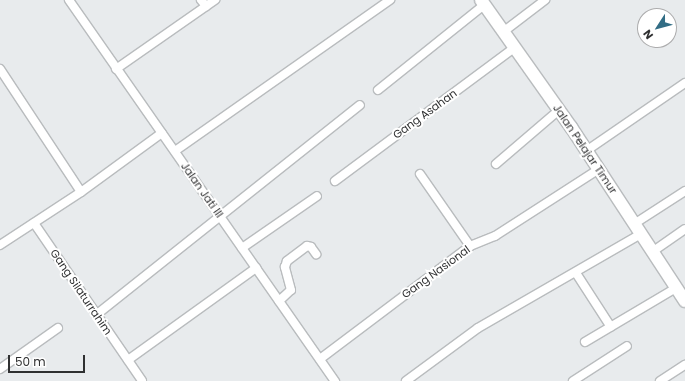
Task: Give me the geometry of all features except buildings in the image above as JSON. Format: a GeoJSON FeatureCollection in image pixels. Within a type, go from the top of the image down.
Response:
{"type":"FeatureCollection","features":[{"type":"Feature","properties":{"kind":"street","name":"Jalan Jati III"},"geometry":{"type":"LineString","coordinates":[[69,0],[335,381]]}},
{"type":"Feature","properties":{"kind":"street"},"geometry":{"type":"LineString","coordinates":[[116,69],[203,3],[215,0]]}},
{"type":"Feature","properties":{"kind":"street"},"geometry":{"type":"LineString","coordinates":[[175,151],[390,0]]}},
{"type":"Feature","properties":{"kind":"street"},"geometry":{"type":"LineString","coordinates":[[503,32],[545,0]]}},
{"type":"Feature","properties":{"kind":"street"},"geometry":{"type":"LineString","coordinates":[[378,90],[482,3]]}},
{"type":"Feature","properties":{"kind":"street","name":"Jalan Pelajar Timur"},"geometry":{"type":"LineString","coordinates":[[482,3],[559,110],[685,301]]}},
{"type":"Feature","properties":{"kind":"street","name":"Gang Asahan"},"geometry":{"type":"LineString","coordinates":[[335,181],[514,48]]}},
{"type":"Feature","properties":{"kind":"street"},"geometry":{"type":"LineString","coordinates":[[0,69],[81,192]]}},
{"type":"Feature","properties":{"kind":"street"},"geometry":{"type":"LineString","coordinates":[[586,150],[685,83]]}},
{"type":"Feature","properties":{"kind":"street"},"geometry":{"type":"LineString","coordinates":[[96,315],[360,105]]}},
{"type":"Feature","properties":{"kind":"street"},"geometry":{"type":"LineString","coordinates":[[496,164],[559,110]]}},
{"type":"Feature","properties":{"kind":"street"},"geometry":{"type":"LineString","coordinates":[[0,246],[81,192],[162,133]]}},
{"type":"Feature","properties":{"kind":"street","name":"Gang Nasional"},"geometry":{"type":"LineString","coordinates":[[320,359],[470,246],[495,236],[599,169]]}},
{"type":"Feature","properties":{"kind":"street"},"geometry":{"type":"LineString","coordinates":[[420,174],[470,246]]}},
{"type":"Feature","properties":{"kind":"street"},"geometry":{"type":"LineString","coordinates":[[634,224],[685,191]]}},
{"type":"Feature","properties":{"kind":"street"},"geometry":{"type":"LineString","coordinates":[[242,248],[317,196]]}},
{"type":"Feature","properties":{"kind":"street","name":"Gang Silaturrahim"},"geometry":{"type":"LineString","coordinates":[[34,223],[142,381]]}},
{"type":"Feature","properties":{"kind":"street"},"geometry":{"type":"LineString","coordinates":[[652,252],[685,230]]}},
{"type":"Feature","properties":{"kind":"street"},"geometry":{"type":"LineString","coordinates":[[406,381],[478,328],[576,273],[641,234]]}},
{"type":"Feature","properties":{"kind":"street"},"geometry":{"type":"LineString","coordinates":[[279,301],[291,290],[285,267],[287,262],[307,246],[311,247],[316,254]]}},
{"type":"Feature","properties":{"kind":"street"},"geometry":{"type":"LineString","coordinates":[[128,360],[256,268]]}},
{"type":"Feature","properties":{"kind":"street"},"geometry":{"type":"LineString","coordinates":[[576,273],[611,327]]}},
{"type":"Feature","properties":{"kind":"street"},"geometry":{"type":"LineString","coordinates":[[585,342],[676,288]]}},
{"type":"Feature","properties":{"kind":"street"},"geometry":{"type":"LineString","coordinates":[[0,369],[58,328]]}},
{"type":"Feature","properties":{"kind":"street"},"geometry":{"type":"LineString","coordinates":[[573,381],[627,346]]}},
{"type":"Feature","properties":{"kind":"street"},"geometry":{"type":"LineString","coordinates":[[660,381],[685,365]]}}]}
